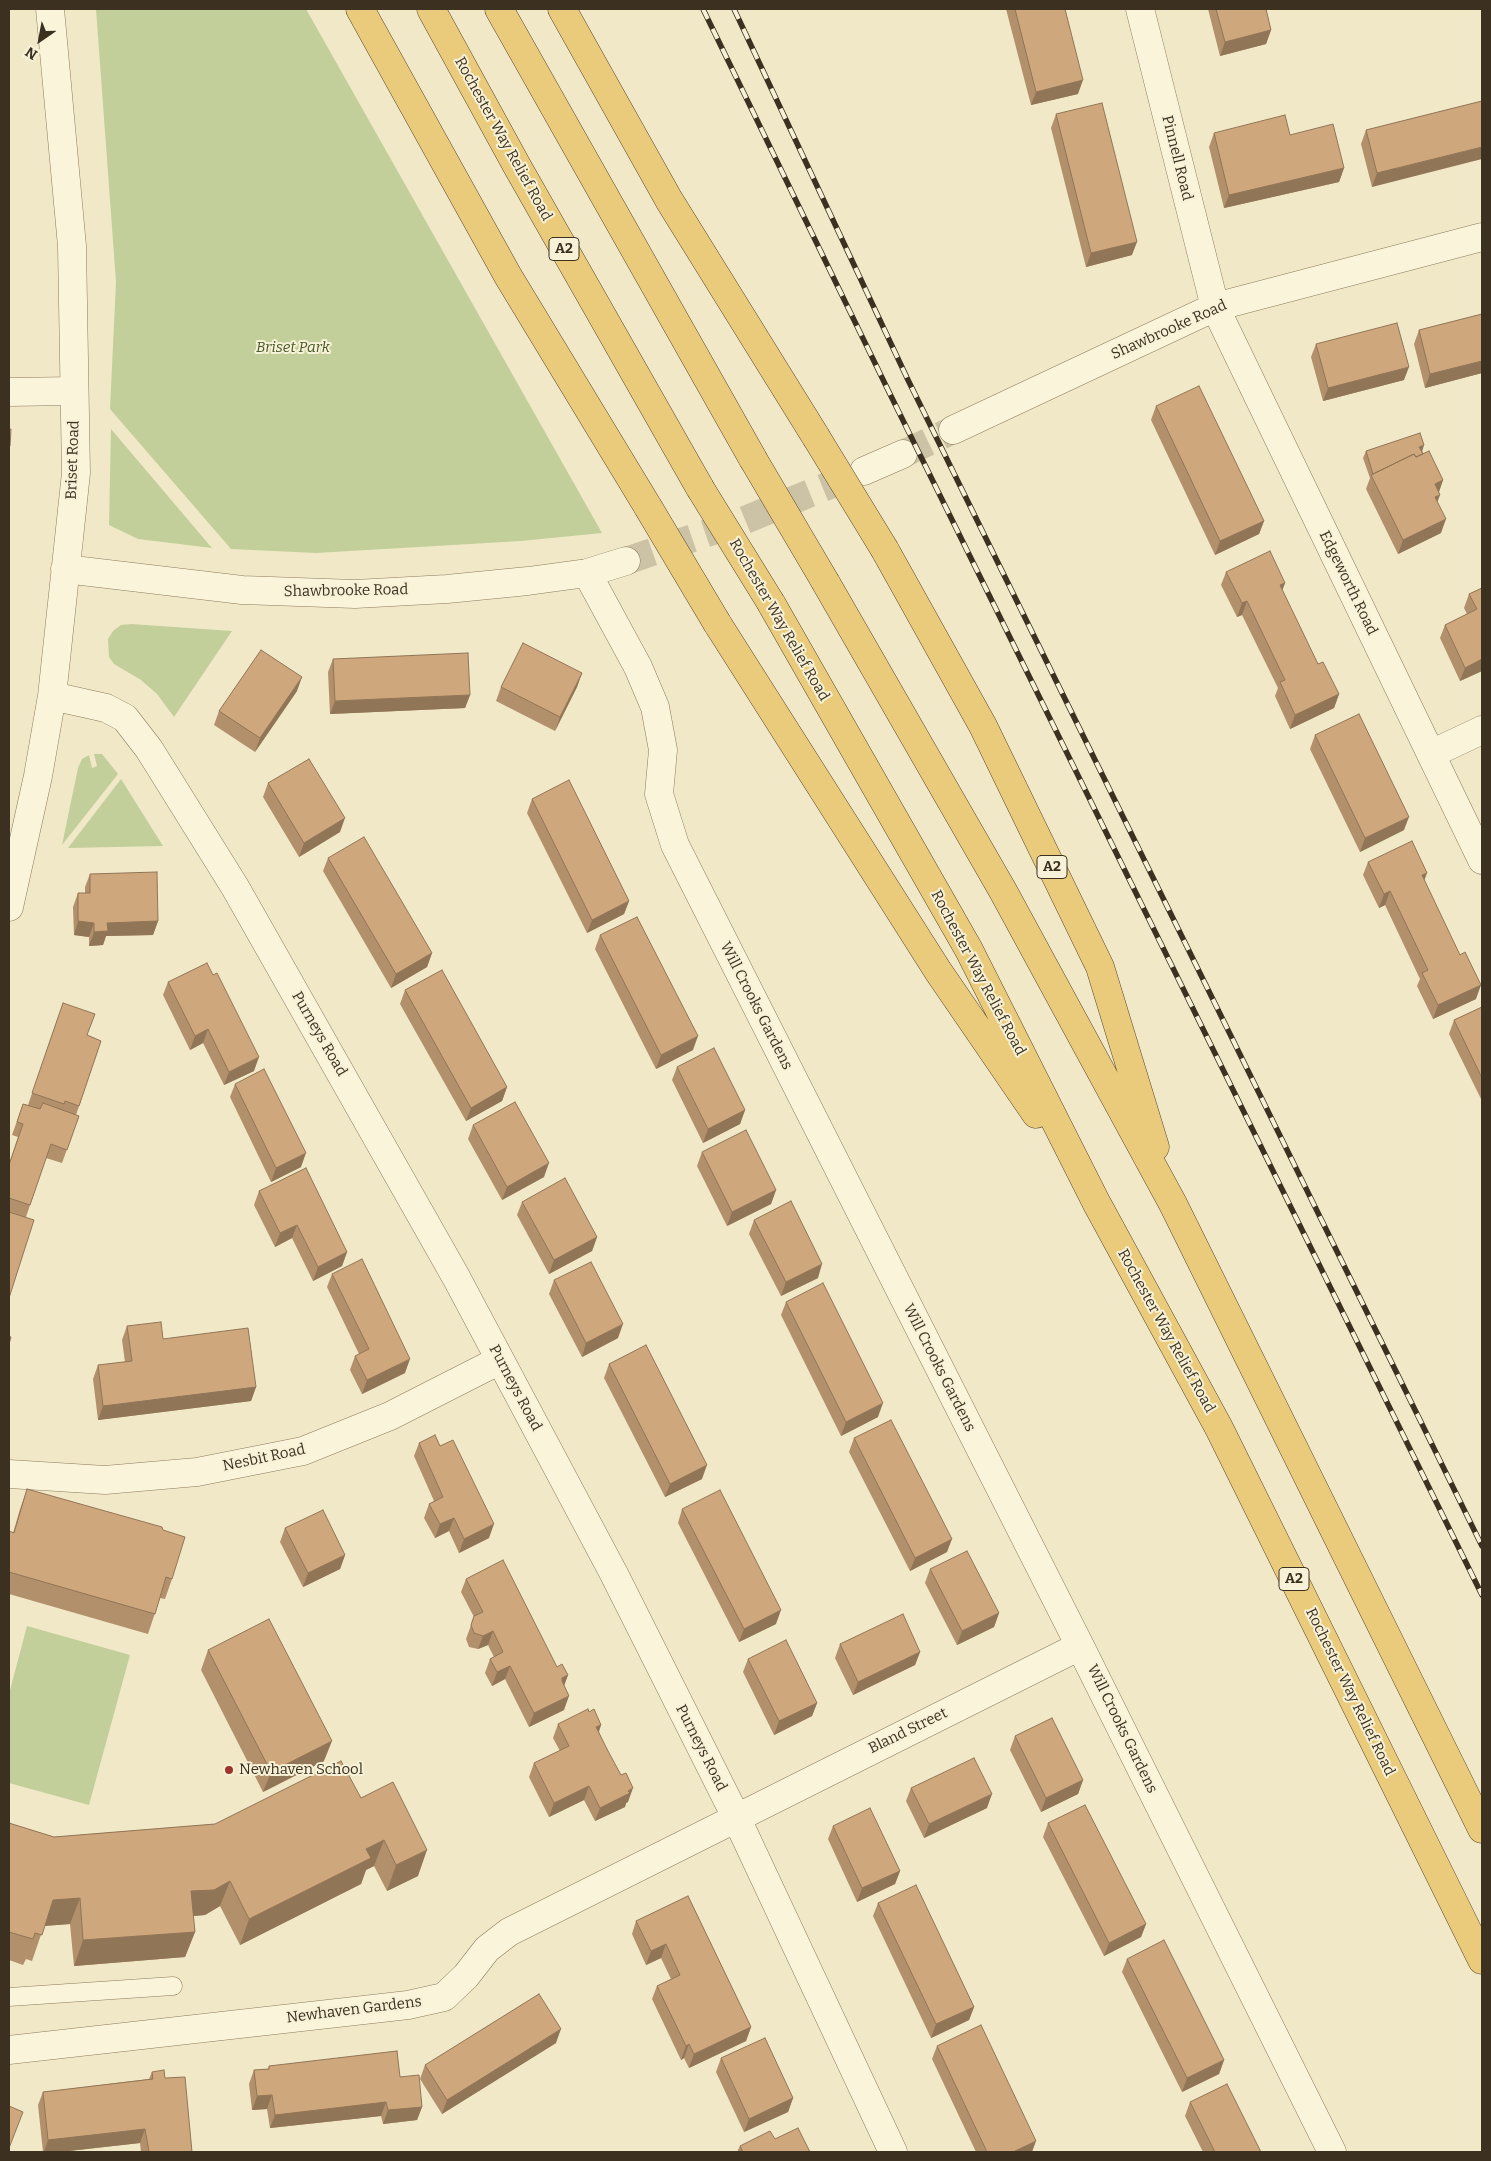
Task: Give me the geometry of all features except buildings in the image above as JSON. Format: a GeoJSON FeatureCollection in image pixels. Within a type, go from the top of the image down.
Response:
{"type":"FeatureCollection","features":[{"type":"Feature","properties":{"kind":"highway","name":"A2"},"geometry":{"type":"LineString","coordinates":[[360,9],[508,276],[717,623],[938,971],[1096,1202]]}},
{"type":"Feature","properties":{"kind":"highway","name":"Rochester Way Relief Road"},"geometry":{"type":"LineString","coordinates":[[431,9],[517,166],[700,488],[770,602],[969,950],[1096,1202],[1219,1428],[1482,1960]]}},
{"type":"Feature","properties":{"kind":"highway","name":"A2"},"geometry":{"type":"LineString","coordinates":[[499,9],[753,459],[1004,891],[1173,1204],[1482,1829]]}},
{"type":"Feature","properties":{"kind":"highway","name":"A2"},"geometry":{"type":"LineString","coordinates":[[562,9],[669,200],[886,550],[983,726],[1100,967],[1173,1204]]}},
{"type":"Feature","properties":{"kind":"street","name":"Briset Road"},"geometry":{"type":"LineString","coordinates":[[9,907],[38,776],[52,696],[76,473],[72,246],[50,9]]}},
{"type":"Feature","properties":{"kind":"street","name":"Pinnell Road"},"geometry":{"type":"LineString","coordinates":[[1140,9],[1215,306]]}},
{"type":"Feature","properties":{"kind":"street","name":"Shawbrooke Road"},"geometry":{"type":"LineString","coordinates":[[953,430],[1215,306],[1482,237]]}},
{"type":"Feature","properties":{"kind":"street","name":"Edgeworth Road"},"geometry":{"type":"LineString","coordinates":[[1215,306],[1482,860]]}},
{"type":"Feature","properties":{"kind":"street"},"geometry":{"type":"LineString","coordinates":[[9,392],[74,391]]}},
{"type":"Feature","properties":{"kind":"street"},"geometry":{"type":"LineString","coordinates":[[864,472],[902,454]]}},
{"type":"Feature","properties":{"kind":"street","name":"Shawbrooke Road"},"geometry":{"type":"LineString","coordinates":[[65,569],[242,590],[355,594],[447,589],[587,573],[626,561]]}},
{"type":"Feature","properties":{"kind":"street","name":"Will Crooks Gardens"},"geometry":{"type":"LineString","coordinates":[[587,573],[638,667],[655,708],[663,750],[659,794],[675,845],[1080,1646],[1332,2152]]}},
{"type":"Feature","properties":{"kind":"street","name":"Purneys Road"},"geometry":{"type":"LineString","coordinates":[[52,696],[106,708],[125,718],[138,733],[235,887],[307,1012],[500,1360],[614,1574],[736,1817],[894,2152]]}},
{"type":"Feature","properties":{"kind":"street"},"geometry":{"type":"LineString","coordinates":[[1431,754],[1482,730]]}},
{"type":"Feature","properties":{"kind":"street","name":"Nesbit Road"},"geometry":{"type":"LineString","coordinates":[[9,1474],[105,1480],[197,1472],[303,1451],[390,1416],[500,1360]]}},
{"type":"Feature","properties":{"kind":"street","name":"Bland Street"},"geometry":{"type":"LineString","coordinates":[[736,1817],[1080,1646]]}},
{"type":"Feature","properties":{"kind":"street","name":"Newhaven Gardens"},"geometry":{"type":"LineString","coordinates":[[9,2050],[408,2005],[444,1997],[466,1976],[486,1949],[509,1932],[736,1817]]}},
{"type":"Feature","properties":{"kind":"lane"},"geometry":{"type":"LineString","coordinates":[[9,1997],[173,1986]]}},
{"type":"Feature","properties":{"kind":"green space","name":"Briset Park"},"geometry":{"type":"Polygon","coordinates":[[[96,9],[306,9],[602,533],[521,541],[316,553],[231,549],[110,409],[116,282],[96,9]]]}},
{"type":"Feature","properties":{"kind":"green space"},"geometry":{"type":"Polygon","coordinates":[[[111,429],[212,548],[138,539],[109,525],[111,429]]]}},
{"type":"Feature","properties":{"kind":"green space"},"geometry":{"type":"Polygon","coordinates":[[[131,624],[232,631],[174,717],[157,694],[141,680],[114,664],[109,657],[108,639],[113,631],[121,625],[131,624]]]}},
{"type":"Feature","properties":{"kind":"green space"},"geometry":{"type":"Polygon","coordinates":[[[94,754],[102,754],[118,774],[62,845],[78,768],[82,759],[89,755],[92,768],[97,766],[94,754]]]}},
{"type":"Feature","properties":{"kind":"green space"},"geometry":{"type":"Polygon","coordinates":[[[121,779],[163,846],[68,848],[121,779]]]}},
{"type":"Feature","properties":{"kind":"green space"},"geometry":{"type":"Polygon","coordinates":[[[27,1626],[130,1655],[89,1805],[9,1783],[9,1694],[27,1626]]]}},
{"type":"Feature","properties":{"kind":"tunnel"},"geometry":{"type":"LineString","coordinates":[[903,454],[953,430]]}},
{"type":"Feature","properties":{"kind":"tunnel"},"geometry":{"type":"LineString","coordinates":[[626,561],[745,520],[864,471]]}},
{"type":"Feature","properties":{"kind":"railway"},"geometry":{"type":"LineString","coordinates":[[703,9],[889,392],[1482,1595]]}},
{"type":"Feature","properties":{"kind":"railway"},"geometry":{"type":"LineString","coordinates":[[734,9],[908,380],[1482,1546]]}},
{"type":"Feature","properties":{"kind":"place","name":"Newhaven School"},"geometry":{"type":"Point","coordinates":[229,1770]}}]}
